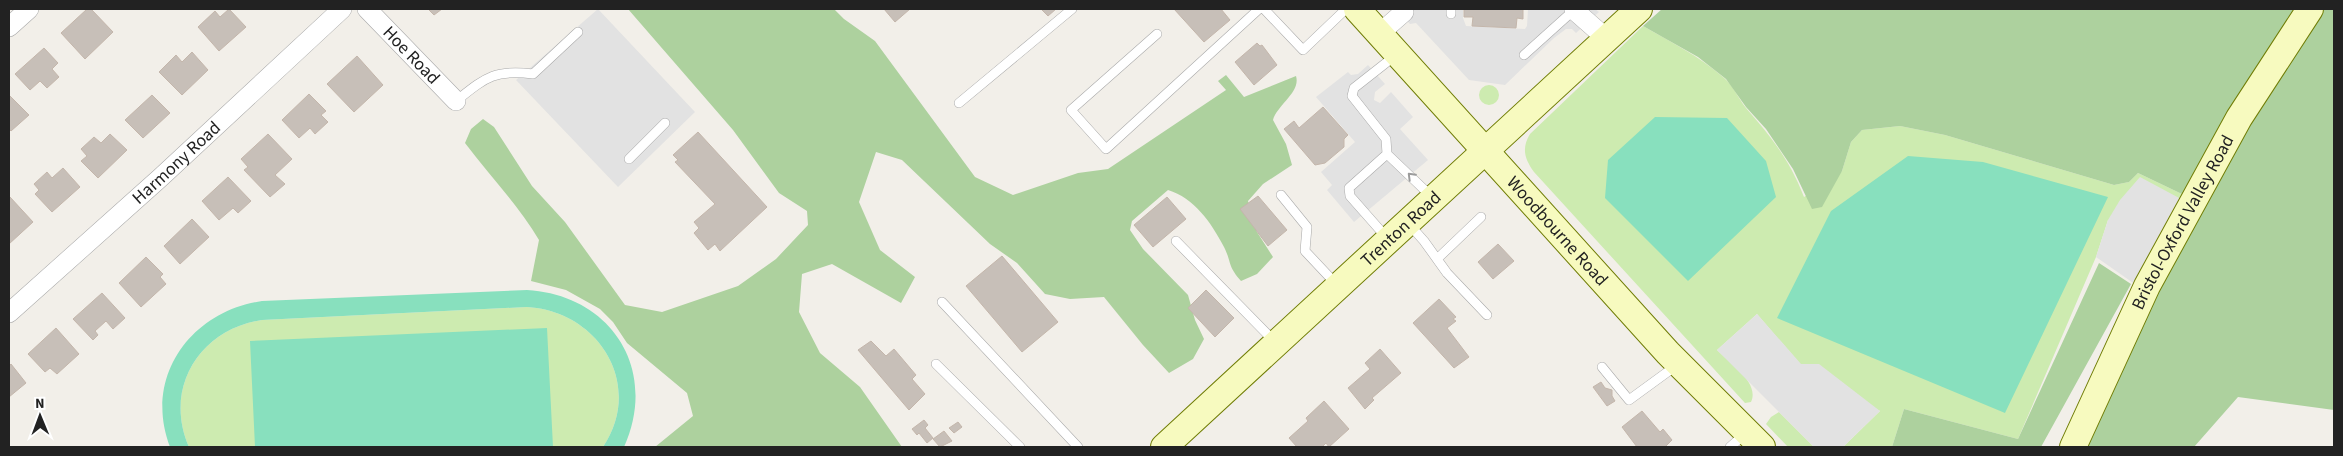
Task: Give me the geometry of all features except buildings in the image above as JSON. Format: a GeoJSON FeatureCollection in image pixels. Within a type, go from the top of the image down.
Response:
{"type":"FeatureCollection","features":[{"type":"Feature","properties":{"kind":"main road","name":"Woodbourne Road"},"geometry":{"type":"LineString","coordinates":[[1357,9],[1679,364],[1746,442]]}},
{"type":"Feature","properties":{"kind":"main road","name":"Trenton Road"},"geometry":{"type":"LineString","coordinates":[[1164,447],[1639,9]]}},
{"type":"Feature","properties":{"kind":"main road","name":"Bristol-Oxford Valley Road"},"geometry":{"type":"LineString","coordinates":[[2073,447],[2146,286],[2239,118],[2310,9]]}},
{"type":"Feature","properties":{"kind":"street"},"geometry":{"type":"LineString","coordinates":[[9,27],[29,9]]}},
{"type":"Feature","properties":{"kind":"street","name":"Harmony Road"},"geometry":{"type":"LineString","coordinates":[[9,313],[160,178],[342,9]]}},
{"type":"Feature","properties":{"kind":"street","name":"Hoe Road"},"geometry":{"type":"LineString","coordinates":[[367,9],[456,101]]}},
{"type":"Feature","properties":{"kind":"street"},"geometry":{"type":"LineString","coordinates":[[1573,9],[1607,39]]}},
{"type":"Feature","properties":{"kind":"street"},"geometry":{"type":"LineString","coordinates":[[1380,33],[1404,12]]}},
{"type":"Feature","properties":{"kind":"lane"},"geometry":{"type":"LineString","coordinates":[[958,103],[1072,9]]}},
{"type":"Feature","properties":{"kind":"lane"},"geometry":{"type":"LineString","coordinates":[[1157,34],[1070,110],[1106,149],[1259,9]]}},
{"type":"Feature","properties":{"kind":"lane"},"geometry":{"type":"LineString","coordinates":[[1264,9],[1303,50],[1346,9]]}},
{"type":"Feature","properties":{"kind":"lane"},"geometry":{"type":"LineString","coordinates":[[1524,55],[1573,9]]}},
{"type":"Feature","properties":{"kind":"lane"},"geometry":{"type":"LineString","coordinates":[[456,101],[485,78],[516,72],[533,74],[578,32]]}},
{"type":"Feature","properties":{"kind":"lane"},"geometry":{"type":"LineString","coordinates":[[1398,53],[1354,88],[1352,96],[1386,139],[1387,154],[1434,199]]}},
{"type":"Feature","properties":{"kind":"lane"},"geometry":{"type":"LineString","coordinates":[[629,159],[665,123]]}},
{"type":"Feature","properties":{"kind":"lane"},"geometry":{"type":"LineString","coordinates":[[1387,154],[1349,188],[1350,196],[1437,259],[1447,273],[1487,314]]}},
{"type":"Feature","properties":{"kind":"lane"},"geometry":{"type":"LineString","coordinates":[[1281,195],[1307,227],[1305,250],[1338,286]]}},
{"type":"Feature","properties":{"kind":"lane"},"geometry":{"type":"LineString","coordinates":[[1437,259],[1482,216]]}},
{"type":"Feature","properties":{"kind":"lane"},"geometry":{"type":"LineString","coordinates":[[1176,241],[1276,343]]}},
{"type":"Feature","properties":{"kind":"lane"},"geometry":{"type":"LineString","coordinates":[[942,302],[1078,447]]}},
{"type":"Feature","properties":{"kind":"lane"},"geometry":{"type":"LineString","coordinates":[[936,364],[1020,447]]}},
{"type":"Feature","properties":{"kind":"lane"},"geometry":{"type":"LineString","coordinates":[[1602,368],[1629,400],[1679,364]]}},
{"type":"Feature","properties":{"kind":"green space"},"geometry":{"type":"Polygon","coordinates":[[[628,9],[834,9],[844,19],[875,41],[975,177],[1013,195],[1078,173],[1108,169],[1226,90],[1218,81],[1226,75],[1244,97],[1296,76],[1295,88],[1275,114],[1273,120],[1286,144],[1292,165],[1263,184],[1248,201],[1257,232],[1273,257],[1257,274],[1241,281],[1232,267],[1224,247],[1201,212],[1186,199],[1168,190],[1132,221],[1130,230],[1143,249],[1188,295],[1195,320],[1204,339],[1193,359],[1169,373],[1143,345],[1104,297],[1070,299],[1045,294],[1017,263],[990,244],[902,160],[876,152],[859,202],[880,250],[915,277],[901,303],[832,264],[802,274],[799,312],[820,353],[860,387],[902,447],[655,447],[693,416],[687,393],[627,343],[613,322],[600,309],[566,290],[531,281],[539,240],[513,203],[465,143],[471,129],[483,119],[494,127],[532,186],[565,222],[625,305],[662,312],[738,286],[776,259],[808,225],[807,211],[779,193],[733,130],[628,9]]]}},
{"type":"Feature","properties":{"kind":"green space"},"geometry":{"type":"Polygon","coordinates":[[[1662,9],[2334,9],[2334,410],[2238,397],[2194,447],[2083,447],[2184,195],[2138,173],[2129,182],[2114,185],[1945,135],[1900,126],[1862,130],[1851,142],[1842,171],[1822,207],[1812,209],[1793,169],[1766,129],[1746,107],[1726,79],[1698,57],[1643,26],[1662,9]]]}},
{"type":"Feature","properties":{"kind":"green space"},"geometry":{"type":"Polygon","coordinates":[[[1643,26],[1695,56],[1727,80],[1779,150],[1792,171],[1804,197],[1842,171],[1851,142],[1862,130],[1900,126],[1945,135],[2114,185],[2129,182],[2138,173],[2184,195],[2181,199],[2108,220],[2096,257],[2018,439],[1904,409],[1892,447],[1843,447],[1880,411],[1801,365],[1757,314],[1717,350],[1748,381],[1753,395],[1751,402],[1745,403],[1534,172],[1528,163],[1525,149],[1530,134],[1643,26]]]}},
{"type":"Feature","properties":{"kind":"green space"},"geometry":{"type":"Polygon","coordinates":[[[1489,85],[1496,88],[1499,95],[1496,102],[1489,105],[1482,102],[1479,95],[1482,88],[1489,85]]]}},
{"type":"Feature","properties":{"kind":"green space"},"geometry":{"type":"Polygon","coordinates":[[[1655,117],[1727,118],[1766,161],[1776,197],[1688,281],[1605,198],[1608,160],[1655,117]]]}},
{"type":"Feature","properties":{"kind":"green space"},"geometry":{"type":"Polygon","coordinates":[[[1908,156],[1983,162],[2108,197],[2005,413],[1777,318],[1831,211],[1908,156]]]}},
{"type":"Feature","properties":{"kind":"green space"},"geometry":{"type":"Polygon","coordinates":[[[2099,263],[2131,284],[2041,447],[1892,447],[1904,409],[2018,439],[2099,263]]]}},
{"type":"Feature","properties":{"kind":"green space"},"geometry":{"type":"Polygon","coordinates":[[[527,290],[557,295],[583,306],[604,321],[620,341],[631,364],[635,390],[633,418],[624,447],[603,447],[615,423],[619,399],[616,376],[607,355],[593,336],[575,322],[552,312],[527,307],[262,320],[240,326],[221,335],[205,349],[193,365],[184,383],[181,404],[182,425],[189,447],[170,447],[163,421],[163,396],[169,373],[179,352],[195,333],[214,318],[237,307],[262,301],[527,290]]]}},
{"type":"Feature","properties":{"kind":"green space"},"geometry":{"type":"Polygon","coordinates":[[[527,307],[552,312],[575,322],[593,336],[607,355],[616,376],[619,399],[615,423],[603,447],[189,447],[182,425],[181,404],[184,383],[192,365],[205,349],[221,335],[240,326],[262,320],[527,307]]]}},
{"type":"Feature","properties":{"kind":"green space"},"geometry":{"type":"Polygon","coordinates":[[[547,328],[553,447],[255,447],[250,341],[547,328]]]}},
{"type":"Feature","properties":{"kind":"green space"},"geometry":{"type":"Polygon","coordinates":[[[1779,412],[1814,447],[1788,447],[1766,424],[1771,417],[1779,412]]]}},
{"type":"Feature","properties":{"kind":"shaded area"},"geometry":{"type":"Polygon","coordinates":[[[598,9],[695,112],[618,187],[516,80],[598,9]]]}},
{"type":"Feature","properties":{"kind":"shaded area"},"geometry":{"type":"Polygon","coordinates":[[[1396,9],[1463,9],[1463,18],[1466,26],[1525,29],[1527,26],[1528,9],[1595,9],[1599,12],[1576,33],[1572,29],[1566,29],[1554,38],[1505,85],[1469,80],[1416,23],[1410,24],[1396,9]]]}},
{"type":"Feature","properties":{"kind":"shaded area"},"geometry":{"type":"Polygon","coordinates":[[[1368,65],[1385,84],[1375,92],[1374,100],[1380,103],[1391,92],[1413,117],[1400,129],[1428,160],[1354,222],[1327,190],[1332,185],[1321,172],[1355,142],[1316,97],[1348,72],[1351,75],[1358,74],[1368,65]]]}},
{"type":"Feature","properties":{"kind":"shaded area"},"geometry":{"type":"Polygon","coordinates":[[[2140,177],[2181,199],[2139,287],[2096,257],[2108,220],[2120,200],[2140,177]]]}},
{"type":"Feature","properties":{"kind":"shaded area"},"geometry":{"type":"Polygon","coordinates":[[[1757,314],[1801,364],[1819,364],[1880,411],[1843,447],[1814,447],[1717,350],[1757,314]]]}}]}
